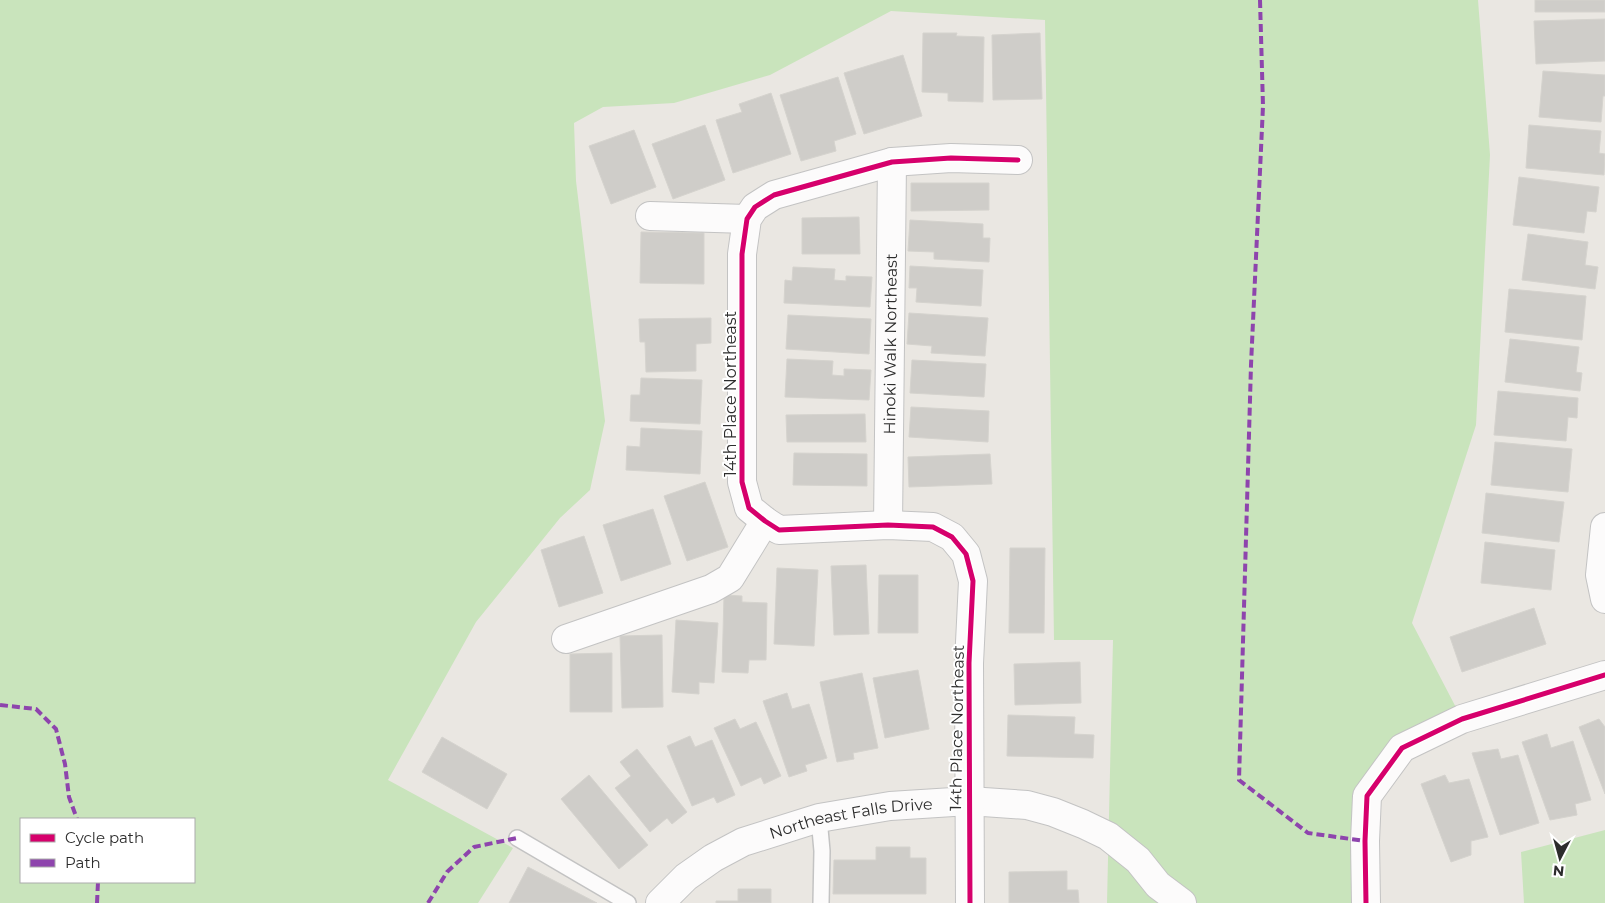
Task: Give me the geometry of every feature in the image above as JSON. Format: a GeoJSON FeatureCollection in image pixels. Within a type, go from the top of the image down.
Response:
{"type":"FeatureCollection","features":[{"type":"Feature","properties":{"kind":"street"},"geometry":{"type":"LineString","coordinates":[[650,216],[747,219],[755,207],[774,195],[892,162],[951,158],[1018,160]]}},
{"type":"Feature","properties":{"kind":"street","name":"Hinoki Walk Northeast"},"geometry":{"type":"LineString","coordinates":[[888,525],[892,162]]}},
{"type":"Feature","properties":{"kind":"street","name":"14th Place Northeast"},"geometry":{"type":"LineString","coordinates":[[747,219],[742,254],[742,482],[750,508],[779,530],[888,525],[933,528],[952,537],[966,554],[973,581],[969,663],[970,903]]}},
{"type":"Feature","properties":{"kind":"street"},"geometry":{"type":"LineString","coordinates":[[566,639],[711,589],[730,578],[765,521]]}},
{"type":"Feature","properties":{"kind":"street"},"geometry":{"type":"LineString","coordinates":[[1605,527],[1600,575],[1605,599]]}},
{"type":"Feature","properties":{"kind":"street"},"geometry":{"type":"LineString","coordinates":[[1366,903],[1367,796],[1402,748],[1462,719],[1605,676]]}},
{"type":"Feature","properties":{"kind":"street","name":"Northeast Falls Drive"},"geometry":{"type":"LineString","coordinates":[[660,903],[686,878],[713,858],[743,842],[818,818],[890,806],[969,801],[1027,805],[1053,812],[1108,836],[1138,860],[1158,884],[1180,903]]}},
{"type":"Feature","properties":{"kind":"lane"},"geometry":{"type":"LineString","coordinates":[[818,818],[822,850],[821,903]]}},
{"type":"Feature","properties":{"kind":"lane"},"geometry":{"type":"LineString","coordinates":[[517,838],[628,903]]}},
{"type":"Feature","properties":{"kind":"green space"},"geometry":{"type":"Polygon","coordinates":[[[0,0],[1478,0],[1490,155],[1476,425],[1412,623],[1462,719],[1402,748],[1367,796],[1366,903],[1107,903],[1113,640],[1054,640],[1045,20],[891,11],[770,75],[674,103],[603,107],[574,123],[576,181],[605,421],[590,490],[560,518],[476,622],[388,780],[513,848],[478,903],[0,903],[0,0]]]}},
{"type":"Feature","properties":{"kind":"green space"},"geometry":{"type":"Polygon","coordinates":[[[1605,830],[1605,903],[1524,903],[1521,852],[1605,830]]]}},
{"type":"Feature","properties":{"kind":"building"},"geometry":{"type":"Polygon","coordinates":[[[1535,0],[1605,0],[1605,12],[1535,12],[1535,0]]]}},
{"type":"Feature","properties":{"kind":"building"},"geometry":{"type":"Polygon","coordinates":[[[1605,19],[1605,61],[1536,64],[1534,21],[1605,19]]]}},
{"type":"Feature","properties":{"kind":"building"},"geometry":{"type":"Polygon","coordinates":[[[923,33],[957,33],[956,36],[984,37],[983,102],[948,101],[948,93],[922,92],[923,33]]]}},
{"type":"Feature","properties":{"kind":"building"},"geometry":{"type":"Polygon","coordinates":[[[1040,33],[1042,99],[993,100],[992,35],[1040,33]]]}},
{"type":"Feature","properties":{"kind":"building"},"geometry":{"type":"Polygon","coordinates":[[[903,55],[922,116],[864,134],[844,73],[903,55]]]}},
{"type":"Feature","properties":{"kind":"building"},"geometry":{"type":"Polygon","coordinates":[[[1543,71],[1605,75],[1605,96],[1603,96],[1601,122],[1539,117],[1543,71]]]}},
{"type":"Feature","properties":{"kind":"building"},"geometry":{"type":"Polygon","coordinates":[[[838,77],[856,134],[834,141],[836,151],[801,161],[780,95],[838,77]]]}},
{"type":"Feature","properties":{"kind":"building"},"geometry":{"type":"Polygon","coordinates":[[[771,93],[791,154],[733,173],[716,120],[742,112],[739,104],[771,93]]]}},
{"type":"Feature","properties":{"kind":"building"},"geometry":{"type":"Polygon","coordinates":[[[705,125],[725,180],[673,199],[652,144],[705,125]]]}},
{"type":"Feature","properties":{"kind":"building"},"geometry":{"type":"Polygon","coordinates":[[[1529,125],[1601,131],[1599,153],[1605,154],[1604,175],[1526,168],[1529,125]]]}},
{"type":"Feature","properties":{"kind":"building"},"geometry":{"type":"Polygon","coordinates":[[[634,130],[656,187],[611,204],[589,146],[634,130]]]}},
{"type":"Feature","properties":{"kind":"building"},"geometry":{"type":"Polygon","coordinates":[[[1519,177],[1599,187],[1596,212],[1587,211],[1584,233],[1513,225],[1519,177]]]}},
{"type":"Feature","properties":{"kind":"building"},"geometry":{"type":"Polygon","coordinates":[[[911,183],[989,183],[989,210],[911,211],[911,183]]]}},
{"type":"Feature","properties":{"kind":"building"},"geometry":{"type":"Polygon","coordinates":[[[859,217],[860,254],[802,254],[802,218],[859,217]]]}},
{"type":"Feature","properties":{"kind":"building"},"geometry":{"type":"Polygon","coordinates":[[[910,220],[983,224],[983,238],[990,238],[989,262],[934,259],[934,252],[908,251],[910,220]]]}},
{"type":"Feature","properties":{"kind":"building"},"geometry":{"type":"Polygon","coordinates":[[[641,232],[704,233],[704,284],[640,283],[641,232]]]}},
{"type":"Feature","properties":{"kind":"building"},"geometry":{"type":"Polygon","coordinates":[[[1528,234],[1588,242],[1585,265],[1598,267],[1595,289],[1522,280],[1528,234]]]}},
{"type":"Feature","properties":{"kind":"building"},"geometry":{"type":"Polygon","coordinates":[[[910,266],[983,270],[981,306],[916,302],[917,288],[909,288],[910,266]]]}},
{"type":"Feature","properties":{"kind":"building"},"geometry":{"type":"Polygon","coordinates":[[[793,267],[835,269],[834,280],[846,281],[846,276],[872,277],[870,307],[784,303],[785,280],[792,281],[793,267]]]}},
{"type":"Feature","properties":{"kind":"building"},"geometry":{"type":"Polygon","coordinates":[[[1509,289],[1586,296],[1582,340],[1505,332],[1509,289]]]}},
{"type":"Feature","properties":{"kind":"building"},"geometry":{"type":"Polygon","coordinates":[[[909,313],[988,318],[985,356],[931,353],[932,346],[907,344],[909,313]]]}},
{"type":"Feature","properties":{"kind":"building"},"geometry":{"type":"Polygon","coordinates":[[[788,315],[871,319],[869,354],[786,349],[788,315]]]}},
{"type":"Feature","properties":{"kind":"building"},"geometry":{"type":"Polygon","coordinates":[[[711,318],[711,343],[696,344],[696,371],[646,372],[645,342],[640,342],[639,319],[711,318]]]}},
{"type":"Feature","properties":{"kind":"building"},"geometry":{"type":"Polygon","coordinates":[[[1510,339],[1579,347],[1576,372],[1582,373],[1580,391],[1505,382],[1510,339]]]}},
{"type":"Feature","properties":{"kind":"building"},"geometry":{"type":"Polygon","coordinates":[[[787,359],[833,361],[832,375],[844,376],[844,369],[871,370],[869,400],[785,397],[787,359]]]}},
{"type":"Feature","properties":{"kind":"building"},"geometry":{"type":"Polygon","coordinates":[[[912,360],[986,364],[984,397],[910,393],[912,360]]]}},
{"type":"Feature","properties":{"kind":"building"},"geometry":{"type":"Polygon","coordinates":[[[641,378],[702,380],[700,424],[630,421],[631,395],[640,395],[641,378]]]}},
{"type":"Feature","properties":{"kind":"building"},"geometry":{"type":"Polygon","coordinates":[[[1498,391],[1578,398],[1577,418],[1568,417],[1566,441],[1494,435],[1498,391]]]}},
{"type":"Feature","properties":{"kind":"building"},"geometry":{"type":"Polygon","coordinates":[[[911,407],[989,411],[988,442],[909,437],[911,407]]]}},
{"type":"Feature","properties":{"kind":"building"},"geometry":{"type":"Polygon","coordinates":[[[865,414],[866,442],[787,442],[786,415],[865,414]]]}},
{"type":"Feature","properties":{"kind":"building"},"geometry":{"type":"Polygon","coordinates":[[[641,428],[702,431],[700,474],[626,470],[627,446],[640,447],[641,428]]]}},
{"type":"Feature","properties":{"kind":"building"},"geometry":{"type":"Polygon","coordinates":[[[1495,442],[1572,449],[1568,492],[1491,485],[1495,442]]]}},
{"type":"Feature","properties":{"kind":"building"},"geometry":{"type":"Polygon","coordinates":[[[794,453],[867,454],[867,486],[793,485],[794,453]]]}},
{"type":"Feature","properties":{"kind":"building"},"geometry":{"type":"Polygon","coordinates":[[[990,454],[992,484],[909,487],[908,457],[990,454]]]}},
{"type":"Feature","properties":{"kind":"building"},"geometry":{"type":"Polygon","coordinates":[[[705,482],[728,547],[687,561],[664,496],[705,482]]]}},
{"type":"Feature","properties":{"kind":"building"},"geometry":{"type":"Polygon","coordinates":[[[1486,493],[1564,502],[1559,542],[1482,533],[1486,493]]]}},
{"type":"Feature","properties":{"kind":"building"},"geometry":{"type":"Polygon","coordinates":[[[653,509],[671,564],[621,581],[603,525],[653,509]]]}},
{"type":"Feature","properties":{"kind":"building"},"geometry":{"type":"Polygon","coordinates":[[[584,536],[603,593],[559,607],[541,550],[584,536]]]}},
{"type":"Feature","properties":{"kind":"building"},"geometry":{"type":"Polygon","coordinates":[[[1485,542],[1555,550],[1551,590],[1481,583],[1485,542]]]}},
{"type":"Feature","properties":{"kind":"building"},"geometry":{"type":"Polygon","coordinates":[[[1010,548],[1045,548],[1044,633],[1009,633],[1010,548]]]}},
{"type":"Feature","properties":{"kind":"building"},"geometry":{"type":"Polygon","coordinates":[[[866,565],[869,634],[834,635],[831,566],[866,565]]]}},
{"type":"Feature","properties":{"kind":"building"},"geometry":{"type":"Polygon","coordinates":[[[777,568],[818,570],[814,646],[774,644],[777,568]]]}},
{"type":"Feature","properties":{"kind":"building"},"geometry":{"type":"Polygon","coordinates":[[[879,575],[918,575],[918,633],[878,633],[879,575]]]}},
{"type":"Feature","properties":{"kind":"building"},"geometry":{"type":"Polygon","coordinates":[[[724,595],[742,596],[742,602],[767,603],[766,660],[749,660],[748,673],[722,672],[724,595]]]}},
{"type":"Feature","properties":{"kind":"building"},"geometry":{"type":"Polygon","coordinates":[[[1534,608],[1546,644],[1462,672],[1450,637],[1534,608]]]}},
{"type":"Feature","properties":{"kind":"building"},"geometry":{"type":"Polygon","coordinates":[[[676,620],[718,623],[714,683],[699,682],[699,694],[672,692],[676,620]]]}},
{"type":"Feature","properties":{"kind":"building"},"geometry":{"type":"Polygon","coordinates":[[[662,635],[663,707],[622,708],[620,636],[662,635]]]}},
{"type":"Feature","properties":{"kind":"building"},"geometry":{"type":"Polygon","coordinates":[[[612,653],[612,712],[570,712],[570,654],[612,653]]]}},
{"type":"Feature","properties":{"kind":"building"},"geometry":{"type":"Polygon","coordinates":[[[1080,662],[1081,703],[1015,705],[1014,664],[1080,662]]]}},
{"type":"Feature","properties":{"kind":"building"},"geometry":{"type":"Polygon","coordinates":[[[918,670],[929,729],[885,738],[873,678],[918,670]]]}},
{"type":"Feature","properties":{"kind":"building"},"geometry":{"type":"Polygon","coordinates":[[[862,673],[878,748],[853,753],[854,759],[837,762],[820,682],[862,673]]]}},
{"type":"Feature","properties":{"kind":"building"},"geometry":{"type":"Polygon","coordinates":[[[787,693],[792,709],[809,704],[827,758],[805,765],[807,771],[789,777],[763,701],[787,693]]]}},
{"type":"Feature","properties":{"kind":"building"},"geometry":{"type":"Polygon","coordinates":[[[1008,715],[1075,717],[1074,734],[1094,735],[1093,758],[1007,756],[1008,715]]]}},
{"type":"Feature","properties":{"kind":"building"},"geometry":{"type":"Polygon","coordinates":[[[735,719],[740,729],[756,722],[781,776],[764,784],[761,777],[741,786],[714,728],[735,719]]]}},
{"type":"Feature","properties":{"kind":"building"},"geometry":{"type":"Polygon","coordinates":[[[1599,719],[1605,727],[1605,794],[1579,727],[1599,719]]]}},
{"type":"Feature","properties":{"kind":"building"},"geometry":{"type":"Polygon","coordinates":[[[1547,734],[1551,748],[1573,741],[1591,800],[1575,804],[1577,815],[1550,820],[1522,742],[1547,734]]]}},
{"type":"Feature","properties":{"kind":"building"},"geometry":{"type":"Polygon","coordinates":[[[690,736],[695,747],[712,740],[735,795],[717,803],[714,797],[692,806],[667,746],[690,736]]]}},
{"type":"Feature","properties":{"kind":"building"},"geometry":{"type":"Polygon","coordinates":[[[442,737],[507,774],[487,809],[422,772],[442,737]]]}},
{"type":"Feature","properties":{"kind":"building"},"geometry":{"type":"Polygon","coordinates":[[[637,749],[687,812],[672,824],[667,818],[650,832],[615,788],[631,776],[620,762],[637,749]]]}},
{"type":"Feature","properties":{"kind":"building"},"geometry":{"type":"Polygon","coordinates":[[[1498,749],[1501,759],[1518,755],[1539,823],[1500,835],[1472,753],[1498,749]]]}},
{"type":"Feature","properties":{"kind":"building"},"geometry":{"type":"Polygon","coordinates":[[[589,775],[648,845],[619,869],[561,799],[589,775]]]}},
{"type":"Feature","properties":{"kind":"building"},"geometry":{"type":"Polygon","coordinates":[[[1445,775],[1449,783],[1469,779],[1488,837],[1471,841],[1471,855],[1451,862],[1421,784],[1445,775]]]}},
{"type":"Feature","properties":{"kind":"building"},"geometry":{"type":"Polygon","coordinates":[[[876,847],[910,847],[910,858],[926,858],[926,894],[833,894],[834,860],[876,860],[876,847]]]}},
{"type":"Feature","properties":{"kind":"building"},"geometry":{"type":"Polygon","coordinates":[[[528,867],[597,903],[509,903],[528,867]]]}},
{"type":"Feature","properties":{"kind":"building"},"geometry":{"type":"Polygon","coordinates":[[[1067,871],[1067,890],[1078,890],[1079,903],[1009,903],[1009,872],[1067,871]]]}},
{"type":"Feature","properties":{"kind":"building"},"geometry":{"type":"Polygon","coordinates":[[[738,889],[771,889],[771,903],[716,903],[716,901],[738,901],[738,889]]]}},
{"type":"Feature","properties":{"kind":"marked path"},"geometry":{"type":"LineString","coordinates":[[1260,0],[1263,106],[1251,365],[1239,780],[1308,833],[1365,841]]}},
{"type":"Feature","properties":{"kind":"marked path"},"geometry":{"type":"LineString","coordinates":[[0,705],[36,709],[56,729],[65,764],[69,797],[77,818]]}},
{"type":"Feature","properties":{"kind":"marked path"},"geometry":{"type":"LineString","coordinates":[[428,903],[447,872],[474,847],[517,838]]}},
{"type":"Feature","properties":{"kind":"marked path"},"geometry":{"type":"LineString","coordinates":[[97,903],[98,883]]}},
{"type":"Feature","properties":{"kind":"cycle path"},"geometry":{"type":"LineString","coordinates":[[970,903],[969,663],[973,581],[966,554],[952,537],[933,527],[888,525],[779,530],[749,508],[742,482],[742,254],[747,219],[755,207],[774,195],[892,162],[951,158],[1018,160]]}},
{"type":"Feature","properties":{"kind":"cycle path"},"geometry":{"type":"LineString","coordinates":[[1366,903],[1365,841],[1367,796],[1402,748],[1462,719],[1605,675]]}}]}
